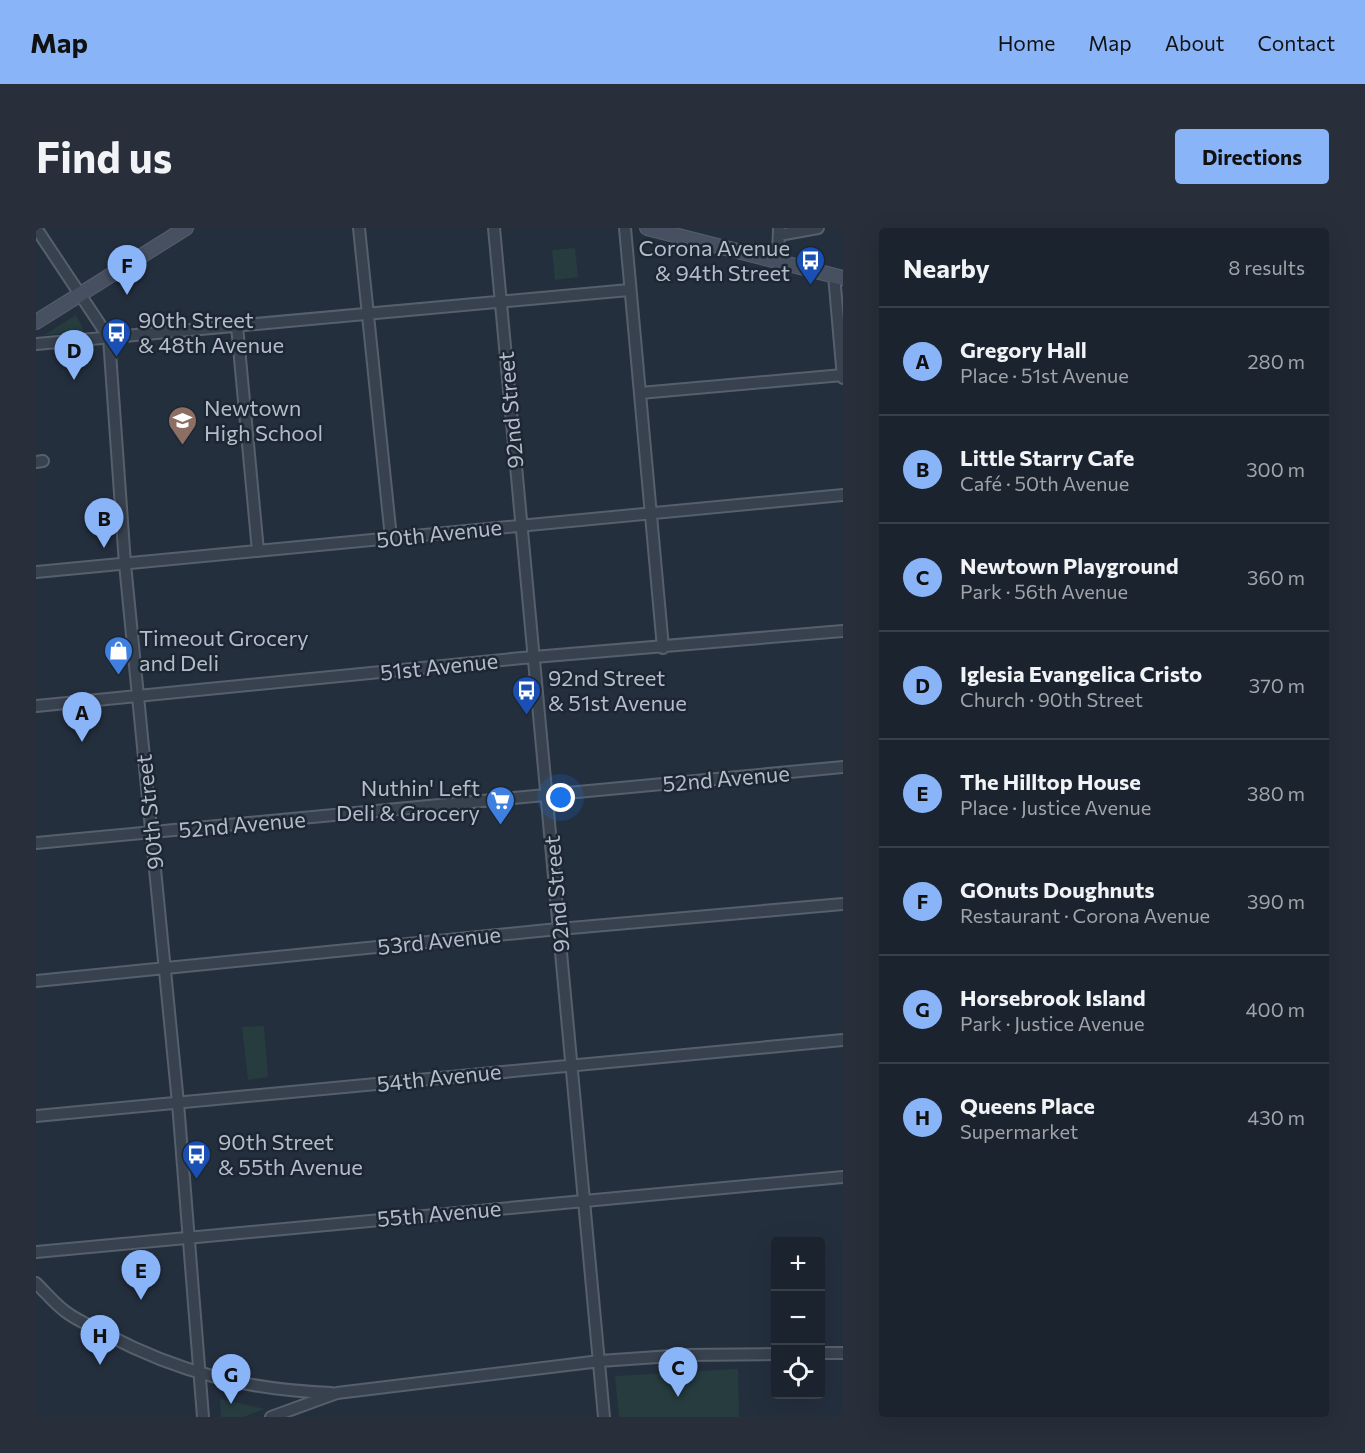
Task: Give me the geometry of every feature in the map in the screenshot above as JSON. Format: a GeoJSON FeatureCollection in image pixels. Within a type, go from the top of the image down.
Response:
{"type":"FeatureCollection","features":[{"type":"Feature","properties":{"kind":"street"},"geometry":{"type":"LineString","coordinates":[[36,228],[109,338]]}},
{"type":"Feature","properties":{"kind":"street"},"geometry":{"type":"LineString","coordinates":[[36,322],[186,228]]}},
{"type":"Feature","properties":{"kind":"street"},"geometry":{"type":"LineString","coordinates":[[359,228],[391,538]]}},
{"type":"Feature","properties":{"kind":"street","name":"92nd Street"},"geometry":{"type":"LineString","coordinates":[[494,228],[604,1417]]}},
{"type":"Feature","properties":{"kind":"street"},"geometry":{"type":"LineString","coordinates":[[626,228],[629,290],[663,648]]}},
{"type":"Feature","properties":{"kind":"street"},"geometry":{"type":"LineString","coordinates":[[640,393],[843,376],[838,277],[647,228]]}},
{"type":"Feature","properties":{"kind":"street"},"geometry":{"type":"LineString","coordinates":[[778,261],[779,232],[818,228]]}},
{"type":"Feature","properties":{"kind":"street"},"geometry":{"type":"LineString","coordinates":[[36,344],[629,290]]}},
{"type":"Feature","properties":{"kind":"street"},"geometry":{"type":"LineString","coordinates":[[237,326],[258,551]]}},
{"type":"Feature","properties":{"kind":"street","name":"90th Street"},"geometry":{"type":"LineString","coordinates":[[109,338],[125,564],[178,1103],[203,1417]]}},
{"type":"Feature","properties":{"kind":"street","name":"50th Avenue"},"geometry":{"type":"LineString","coordinates":[[36,572],[843,495]]}},
{"type":"Feature","properties":{"kind":"street","name":"51st Avenue"},"geometry":{"type":"LineString","coordinates":[[36,706],[534,657],[663,648],[843,631]]}},
{"type":"Feature","properties":{"kind":"street","name":"52nd Avenue"},"geometry":{"type":"LineString","coordinates":[[36,843],[843,768]]}},
{"type":"Feature","properties":{"kind":"street","name":"53rd Avenue"},"geometry":{"type":"LineString","coordinates":[[36,981],[559,929],[843,904]]}},
{"type":"Feature","properties":{"kind":"street","name":"54th Avenue"},"geometry":{"type":"LineString","coordinates":[[36,1116],[843,1040]]}},
{"type":"Feature","properties":{"kind":"street","name":"55th Avenue"},"geometry":{"type":"LineString","coordinates":[[36,1252],[584,1199],[843,1177]]}},
{"type":"Feature","properties":{"kind":"street"},"geometry":{"type":"LineString","coordinates":[[36,1283],[62,1309],[131,1347],[200,1373],[273,1390],[337,1394],[600,1361],[686,1355],[771,1354]]}},
{"type":"Feature","properties":{"kind":"street"},"geometry":{"type":"LineString","coordinates":[[825,1353],[843,1353]]}},
{"type":"Feature","properties":{"kind":"street"},"geometry":{"type":"LineString","coordinates":[[271,1417],[337,1394]]}},
{"type":"Feature","properties":{"kind":"green space"},"geometry":{"type":"Polygon","coordinates":[[[575,248],[578,277],[555,280],[552,250],[575,248]]]}},
{"type":"Feature","properties":{"kind":"green space"},"geometry":{"type":"Polygon","coordinates":[[[76,315],[84,331],[44,335],[76,315]]]}},
{"type":"Feature","properties":{"kind":"green space"},"geometry":{"type":"Polygon","coordinates":[[[264,1026],[268,1077],[248,1080],[242,1027],[264,1026]]]}},
{"type":"Feature","properties":{"kind":"green space"},"geometry":{"type":"Polygon","coordinates":[[[738,1369],[739,1417],[619,1417],[615,1376],[738,1369]]]}},
{"type":"Feature","properties":{"kind":"green space"},"geometry":{"type":"Polygon","coordinates":[[[220,1399],[265,1409],[243,1417],[221,1417],[220,1399]]]}},
{"type":"Feature","properties":{"kind":"place","name":"Corona Avenue & 94th Street"},"geometry":{"type":"Point","coordinates":[811,286]}},
{"type":"Feature","properties":{"kind":"place","name":"GOnuts Doughnuts"},"geometry":{"type":"Point","coordinates":[127,295]}},
{"type":"Feature","properties":{"kind":"place","name":"90th Street & 48th Avenue"},"geometry":{"type":"Point","coordinates":[117,358]}},
{"type":"Feature","properties":{"kind":"place","name":"Iglesia Evangelica Cristo"},"geometry":{"type":"Point","coordinates":[74,380]}},
{"type":"Feature","properties":{"kind":"place","name":"Newtown High School"},"geometry":{"type":"Point","coordinates":[183,446]}},
{"type":"Feature","properties":{"kind":"place","name":"Little Starry Cafe"},"geometry":{"type":"Point","coordinates":[104,548]}},
{"type":"Feature","properties":{"kind":"place","name":"Timeout Grocery and Deli"},"geometry":{"type":"Point","coordinates":[118,676]}},
{"type":"Feature","properties":{"kind":"place","name":"92nd Street & 51st Avenue"},"geometry":{"type":"Point","coordinates":[527,716]}},
{"type":"Feature","properties":{"kind":"place","name":"Gregory Hall"},"geometry":{"type":"Point","coordinates":[82,742]}},
{"type":"Feature","properties":{"kind":"place","name":"Nuthin' Left Deli & Grocery"},"geometry":{"type":"Point","coordinates":[501,826]}},
{"type":"Feature","properties":{"kind":"place","name":"90th Street & 55th Avenue"},"geometry":{"type":"Point","coordinates":[197,1180]}},
{"type":"Feature","properties":{"kind":"place","name":"The Hilltop House"},"geometry":{"type":"Point","coordinates":[141,1300]}},
{"type":"Feature","properties":{"kind":"place","name":"Queens Place"},"geometry":{"type":"Point","coordinates":[100,1365]}},
{"type":"Feature","properties":{"kind":"place","name":"Newtown Playground"},"geometry":{"type":"Point","coordinates":[678,1397]}},
{"type":"Feature","properties":{"kind":"place","name":"Horsebrook Island"},"geometry":{"type":"Point","coordinates":[231,1404]}}]}
